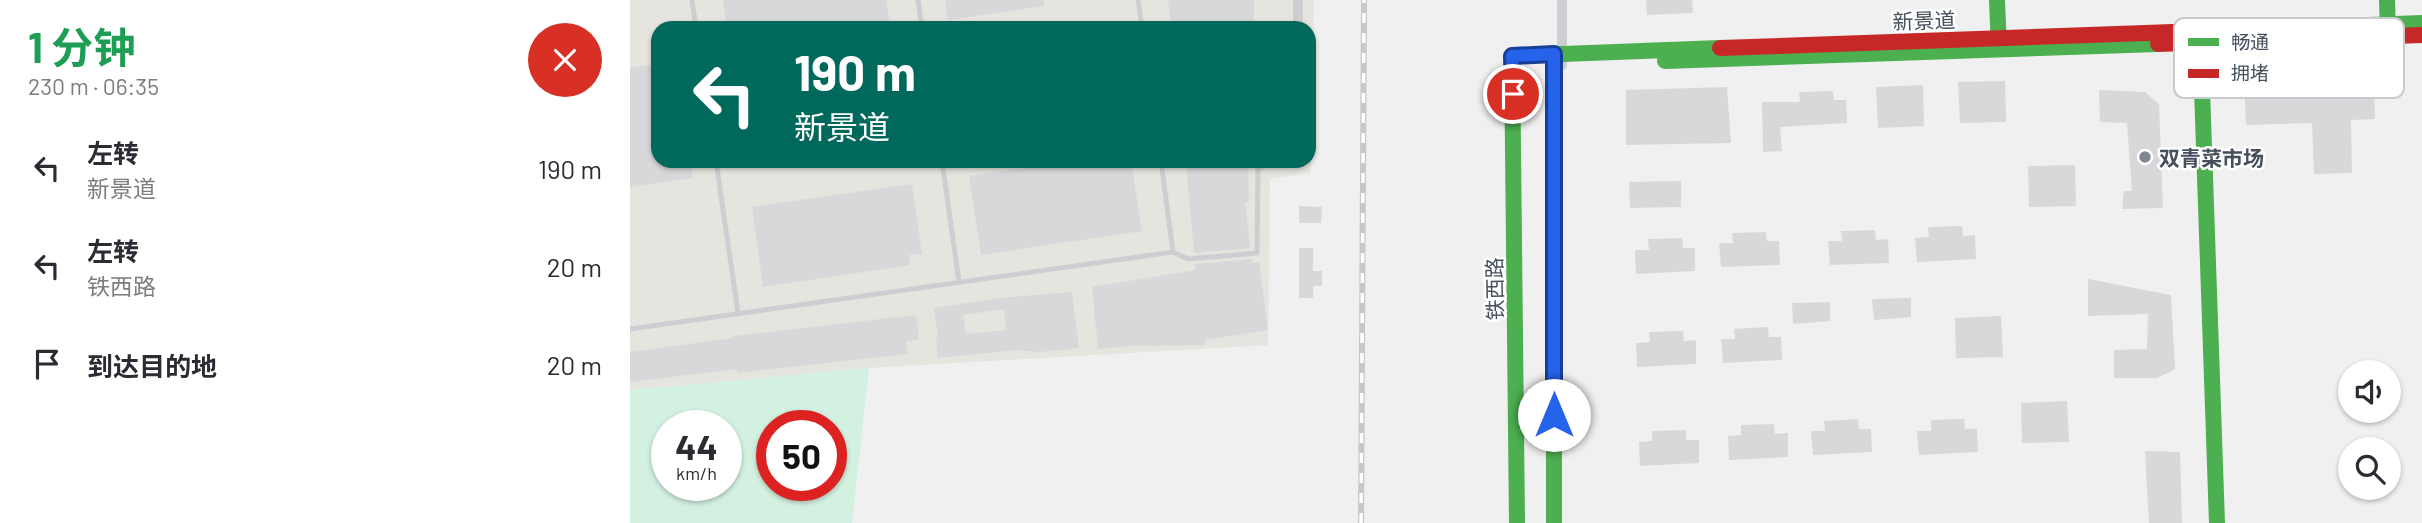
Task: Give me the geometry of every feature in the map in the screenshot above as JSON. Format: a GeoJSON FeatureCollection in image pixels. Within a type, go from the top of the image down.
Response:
{"type":"FeatureCollection","features":[{"type":"Feature","properties":{"kind":"street"},"geometry":{"type":"LineString","coordinates":[[1298,0],[1298,21]]}},
{"type":"Feature","properties":{"kind":"street"},"geometry":{"type":"LineString","coordinates":[[1554,523],[1558,60],[1562,0]]}},
{"type":"Feature","properties":{"kind":"street"},"geometry":{"type":"LineString","coordinates":[[1997,0],[1999,45]]}},
{"type":"Feature","properties":{"kind":"street"},"geometry":{"type":"LineString","coordinates":[[2387,0],[2388,18]]}},
{"type":"Feature","properties":{"kind":"street","name":"新景道"},"geometry":{"type":"LineString","coordinates":[[2404,27],[2422,23]]}},
{"type":"Feature","properties":{"kind":"street","name":"新景道"},"geometry":{"type":"LineString","coordinates":[[2404,32],[2422,35]]}},
{"type":"Feature","properties":{"kind":"street","name":"新景道"},"geometry":{"type":"LineString","coordinates":[[1512,61],[2174,39]]}},
{"type":"Feature","properties":{"kind":"street","name":"铁西路"},"geometry":{"type":"LineString","coordinates":[[1512,61],[1517,523]]}},
{"type":"Feature","properties":{"kind":"street"},"geometry":{"type":"LineString","coordinates":[[2203,98],[2217,523]]}},
{"type":"Feature","properties":{"kind":"lane"},"geometry":{"type":"LineString","coordinates":[[692,0],[695,21]]}},
{"type":"Feature","properties":{"kind":"lane"},"geometry":{"type":"LineString","coordinates":[[918,0],[921,21]]}},
{"type":"Feature","properties":{"kind":"lane"},"geometry":{"type":"LineString","coordinates":[[1138,0],[1141,21]]}},
{"type":"Feature","properties":{"kind":"lane"},"geometry":{"type":"LineString","coordinates":[[717,168],[738,313]]}},
{"type":"Feature","properties":{"kind":"lane"},"geometry":{"type":"LineString","coordinates":[[943,168],[960,282]]}},
{"type":"Feature","properties":{"kind":"lane"},"geometry":{"type":"LineString","coordinates":[[1162,168],[1173,251]]}},
{"type":"Feature","properties":{"kind":"lane"},"geometry":{"type":"LineString","coordinates":[[630,328],[1173,251],[1188,259],[1257,253],[1260,168]]}},
{"type":"Feature","properties":{"kind":"shaded area"},"geometry":{"type":"Polygon","coordinates":[[[630,0],[1314,0],[1314,21],[651,21],[651,168],[1311,168],[1311,173],[1270,179],[1268,345],[869,368],[630,390],[630,0]]]}},
{"type":"Feature","properties":{"kind":"green space"},"geometry":{"type":"Polygon","coordinates":[[[869,368],[852,523],[630,523],[630,390],[869,368]]]}},
{"type":"Feature","properties":{"kind":"building"},"geometry":{"type":"Polygon","coordinates":[[[723,0],[886,0],[890,21],[726,21],[723,0]]]}},
{"type":"Feature","properties":{"kind":"building"},"geometry":{"type":"Polygon","coordinates":[[[945,0],[1044,0],[1044,6],[948,20],[945,0]]]}},
{"type":"Feature","properties":{"kind":"building"},"geometry":{"type":"Polygon","coordinates":[[[1168,0],[1254,0],[1254,21],[1170,21],[1168,0]]]}},
{"type":"Feature","properties":{"kind":"building"},"geometry":{"type":"Polygon","coordinates":[[[1646,0],[1692,0],[1693,13],[1647,15],[1646,0]]]}},
{"type":"Feature","properties":{"kind":"building"},"geometry":{"type":"Polygon","coordinates":[[[651,65],[651,168],[692,168],[693,178],[630,187],[630,68],[651,65]]]}},
{"type":"Feature","properties":{"kind":"building"},"geometry":{"type":"Polygon","coordinates":[[[2005,81],[2006,122],[1960,123],[1958,82],[2005,81]]]}},
{"type":"Feature","properties":{"kind":"building"},"geometry":{"type":"Polygon","coordinates":[[[1923,85],[1924,126],[1878,128],[1876,87],[1923,85]]]}},
{"type":"Feature","properties":{"kind":"building"},"geometry":{"type":"Polygon","coordinates":[[[1727,87],[1731,143],[1626,145],[1626,90],[1727,87]]]}},
{"type":"Feature","properties":{"kind":"building","name":"双青菜市场"},"geometry":{"type":"Polygon","coordinates":[[[2099,90],[2145,92],[2159,104],[2163,208],[2122,209],[2124,191],[2132,191],[2127,123],[2100,122],[2099,90]]]}},
{"type":"Feature","properties":{"kind":"building"},"geometry":{"type":"Polygon","coordinates":[[[1833,91],[1834,100],[1846,100],[1847,123],[1780,127],[1782,151],[1763,152],[1762,102],[1800,102],[1799,92],[1833,91]]]}},
{"type":"Feature","properties":{"kind":"building"},"geometry":{"type":"Polygon","coordinates":[[[2245,98],[2374,98],[2375,119],[2351,120],[2352,173],[2314,174],[2312,123],[2246,125],[2245,98]]]}},
{"type":"Feature","properties":{"kind":"building"},"geometry":{"type":"Polygon","coordinates":[[[2075,165],[2076,206],[2029,207],[2028,166],[2075,165]]]}},
{"type":"Feature","properties":{"kind":"building"},"geometry":{"type":"Polygon","coordinates":[[[1021,168],[1132,168],[1142,231],[981,255],[969,176],[1021,168]]]}},
{"type":"Feature","properties":{"kind":"building"},"geometry":{"type":"Polygon","coordinates":[[[1187,168],[1248,168],[1249,202],[1245,202],[1250,248],[1194,253],[1187,168]]]}},
{"type":"Feature","properties":{"kind":"building"},"geometry":{"type":"Polygon","coordinates":[[[1681,181],[1681,207],[1630,208],[1629,182],[1681,181]]]}},
{"type":"Feature","properties":{"kind":"building"},"geometry":{"type":"Polygon","coordinates":[[[912,184],[922,254],[909,255],[910,265],[763,287],[752,207],[912,184]]]}},
{"type":"Feature","properties":{"kind":"building"},"geometry":{"type":"Polygon","coordinates":[[[1299,206],[1322,207],[1321,223],[1299,223],[1299,206]]]}},
{"type":"Feature","properties":{"kind":"building"},"geometry":{"type":"Polygon","coordinates":[[[1962,226],[1963,236],[1975,235],[1976,259],[1917,262],[1915,238],[1929,237],[1928,227],[1962,226]]]}},
{"type":"Feature","properties":{"kind":"building"},"geometry":{"type":"Polygon","coordinates":[[[1875,230],[1876,240],[1888,239],[1889,263],[1830,265],[1828,241],[1842,241],[1841,231],[1875,230]]]}},
{"type":"Feature","properties":{"kind":"building"},"geometry":{"type":"Polygon","coordinates":[[[1766,232],[1767,241],[1779,241],[1780,265],[1721,267],[1719,243],[1733,243],[1732,233],[1766,232]]]}},
{"type":"Feature","properties":{"kind":"building"},"geometry":{"type":"Polygon","coordinates":[[[1682,238],[1683,248],[1695,248],[1695,271],[1636,274],[1635,250],[1649,250],[1648,239],[1682,238]]]}},
{"type":"Feature","properties":{"kind":"building"},"geometry":{"type":"Polygon","coordinates":[[[1299,248],[1313,248],[1313,271],[1322,271],[1322,286],[1313,286],[1313,298],[1299,298],[1299,248]]]}},
{"type":"Feature","properties":{"kind":"building"},"geometry":{"type":"Polygon","coordinates":[[[1251,259],[1252,263],[1259,262],[1268,330],[1205,340],[1205,345],[1098,349],[1092,287],[1196,270],[1195,264],[1251,259]]]}},
{"type":"Feature","properties":{"kind":"building"},"geometry":{"type":"Polygon","coordinates":[[[2088,279],[2171,295],[2175,369],[2157,378],[2114,378],[2114,350],[2147,349],[2148,314],[2088,316],[2088,279]]]}},
{"type":"Feature","properties":{"kind":"building"},"geometry":{"type":"Polygon","coordinates":[[[1072,292],[1079,348],[1039,352],[1018,350],[938,358],[934,308],[998,298],[1072,292]],[[1004,309],[963,315],[966,334],[1006,330],[1004,309]]]}},
{"type":"Feature","properties":{"kind":"building"},"geometry":{"type":"Polygon","coordinates":[[[1911,298],[1911,317],[1874,320],[1872,299],[1911,298]]]}},
{"type":"Feature","properties":{"kind":"building"},"geometry":{"type":"Polygon","coordinates":[[[1830,302],[1830,321],[1793,324],[1792,303],[1830,302]]]}},
{"type":"Feature","properties":{"kind":"building"},"geometry":{"type":"Polygon","coordinates":[[[916,315],[919,340],[906,341],[908,354],[737,373],[737,369],[630,382],[630,352],[733,336],[916,315]]]}},
{"type":"Feature","properties":{"kind":"building"},"geometry":{"type":"Polygon","coordinates":[[[2001,316],[2003,357],[1956,358],[1955,318],[2001,316]]]}},
{"type":"Feature","properties":{"kind":"building"},"geometry":{"type":"Polygon","coordinates":[[[1768,327],[1769,337],[1781,337],[1782,360],[1723,363],[1721,339],[1735,339],[1734,329],[1768,327]]]}},
{"type":"Feature","properties":{"kind":"building"},"geometry":{"type":"Polygon","coordinates":[[[1683,331],[1684,341],[1696,340],[1696,364],[1637,367],[1636,343],[1650,342],[1649,332],[1683,331]]]}},
{"type":"Feature","properties":{"kind":"building"},"geometry":{"type":"Polygon","coordinates":[[[2067,401],[2069,442],[2022,443],[2021,403],[2067,401]]]}},
{"type":"Feature","properties":{"kind":"building"},"geometry":{"type":"Polygon","coordinates":[[[1858,419],[1859,429],[1871,429],[1872,452],[1813,455],[1811,431],[1825,431],[1824,421],[1858,419]]]}},
{"type":"Feature","properties":{"kind":"building"},"geometry":{"type":"Polygon","coordinates":[[[1964,419],[1965,429],[1977,429],[1978,452],[1919,455],[1917,431],[1931,431],[1931,420],[1964,419]]]}},
{"type":"Feature","properties":{"kind":"building"},"geometry":{"type":"Polygon","coordinates":[[[1774,424],[1775,434],[1788,433],[1788,457],[1729,460],[1728,436],[1741,435],[1741,425],[1774,424]]]}},
{"type":"Feature","properties":{"kind":"building"},"geometry":{"type":"Polygon","coordinates":[[[1686,430],[1686,440],[1699,440],[1699,463],[1640,466],[1639,442],[1652,441],[1652,431],[1686,430]]]}},
{"type":"Feature","properties":{"kind":"building"},"geometry":{"type":"Polygon","coordinates":[[[2145,451],[2180,452],[2182,523],[2149,523],[2145,451]]]}},
{"type":"Feature","properties":{"kind":"railway"},"geometry":{"type":"LineString","coordinates":[[1361,523],[1364,0]]}},
{"type":"Feature","properties":{"kind":"traffic: fast"},"geometry":{"type":"LineString","coordinates":[[1997,0],[1999,48]]}},
{"type":"Feature","properties":{"kind":"traffic: fast"},"geometry":{"type":"LineString","coordinates":[[2387,0],[2388,18]]}},
{"type":"Feature","properties":{"kind":"traffic: fast"},"geometry":{"type":"LineString","coordinates":[[2404,24],[2422,23]]}},
{"type":"Feature","properties":{"kind":"traffic: fast"},"geometry":{"type":"LineString","coordinates":[[1665,61],[2158,44]]}},
{"type":"Feature","properties":{"kind":"traffic: fast"},"geometry":{"type":"LineString","coordinates":[[1517,523],[1512,56],[1720,48]]}},
{"type":"Feature","properties":{"kind":"traffic: fast"},"geometry":{"type":"LineString","coordinates":[[1554,54],[1554,523]]}},
{"type":"Feature","properties":{"kind":"traffic: fast"},"geometry":{"type":"LineString","coordinates":[[2202,98],[2217,523]]}},
{"type":"Feature","properties":{"kind":"traffic: jam"},"geometry":{"type":"LineString","coordinates":[[1720,48],[2173,32]]}},
{"type":"Feature","properties":{"kind":"traffic: jam"},"geometry":{"type":"LineString","coordinates":[[2404,36],[2422,35]]}},
{"type":"Feature","properties":{"kind":"traffic: jam"},"geometry":{"type":"LineString","coordinates":[[2158,44],[2174,43]]}},
{"type":"Feature","properties":{"kind":"place","name":"双青菜市场"},"geometry":{"type":"Point","coordinates":[2145,157]}},
{"type":"Feature","properties":{"kind":"route"},"geometry":{"type":"LineString","coordinates":[[1513,94],[1512,56],[1554,54],[1554,415]]}}]}
